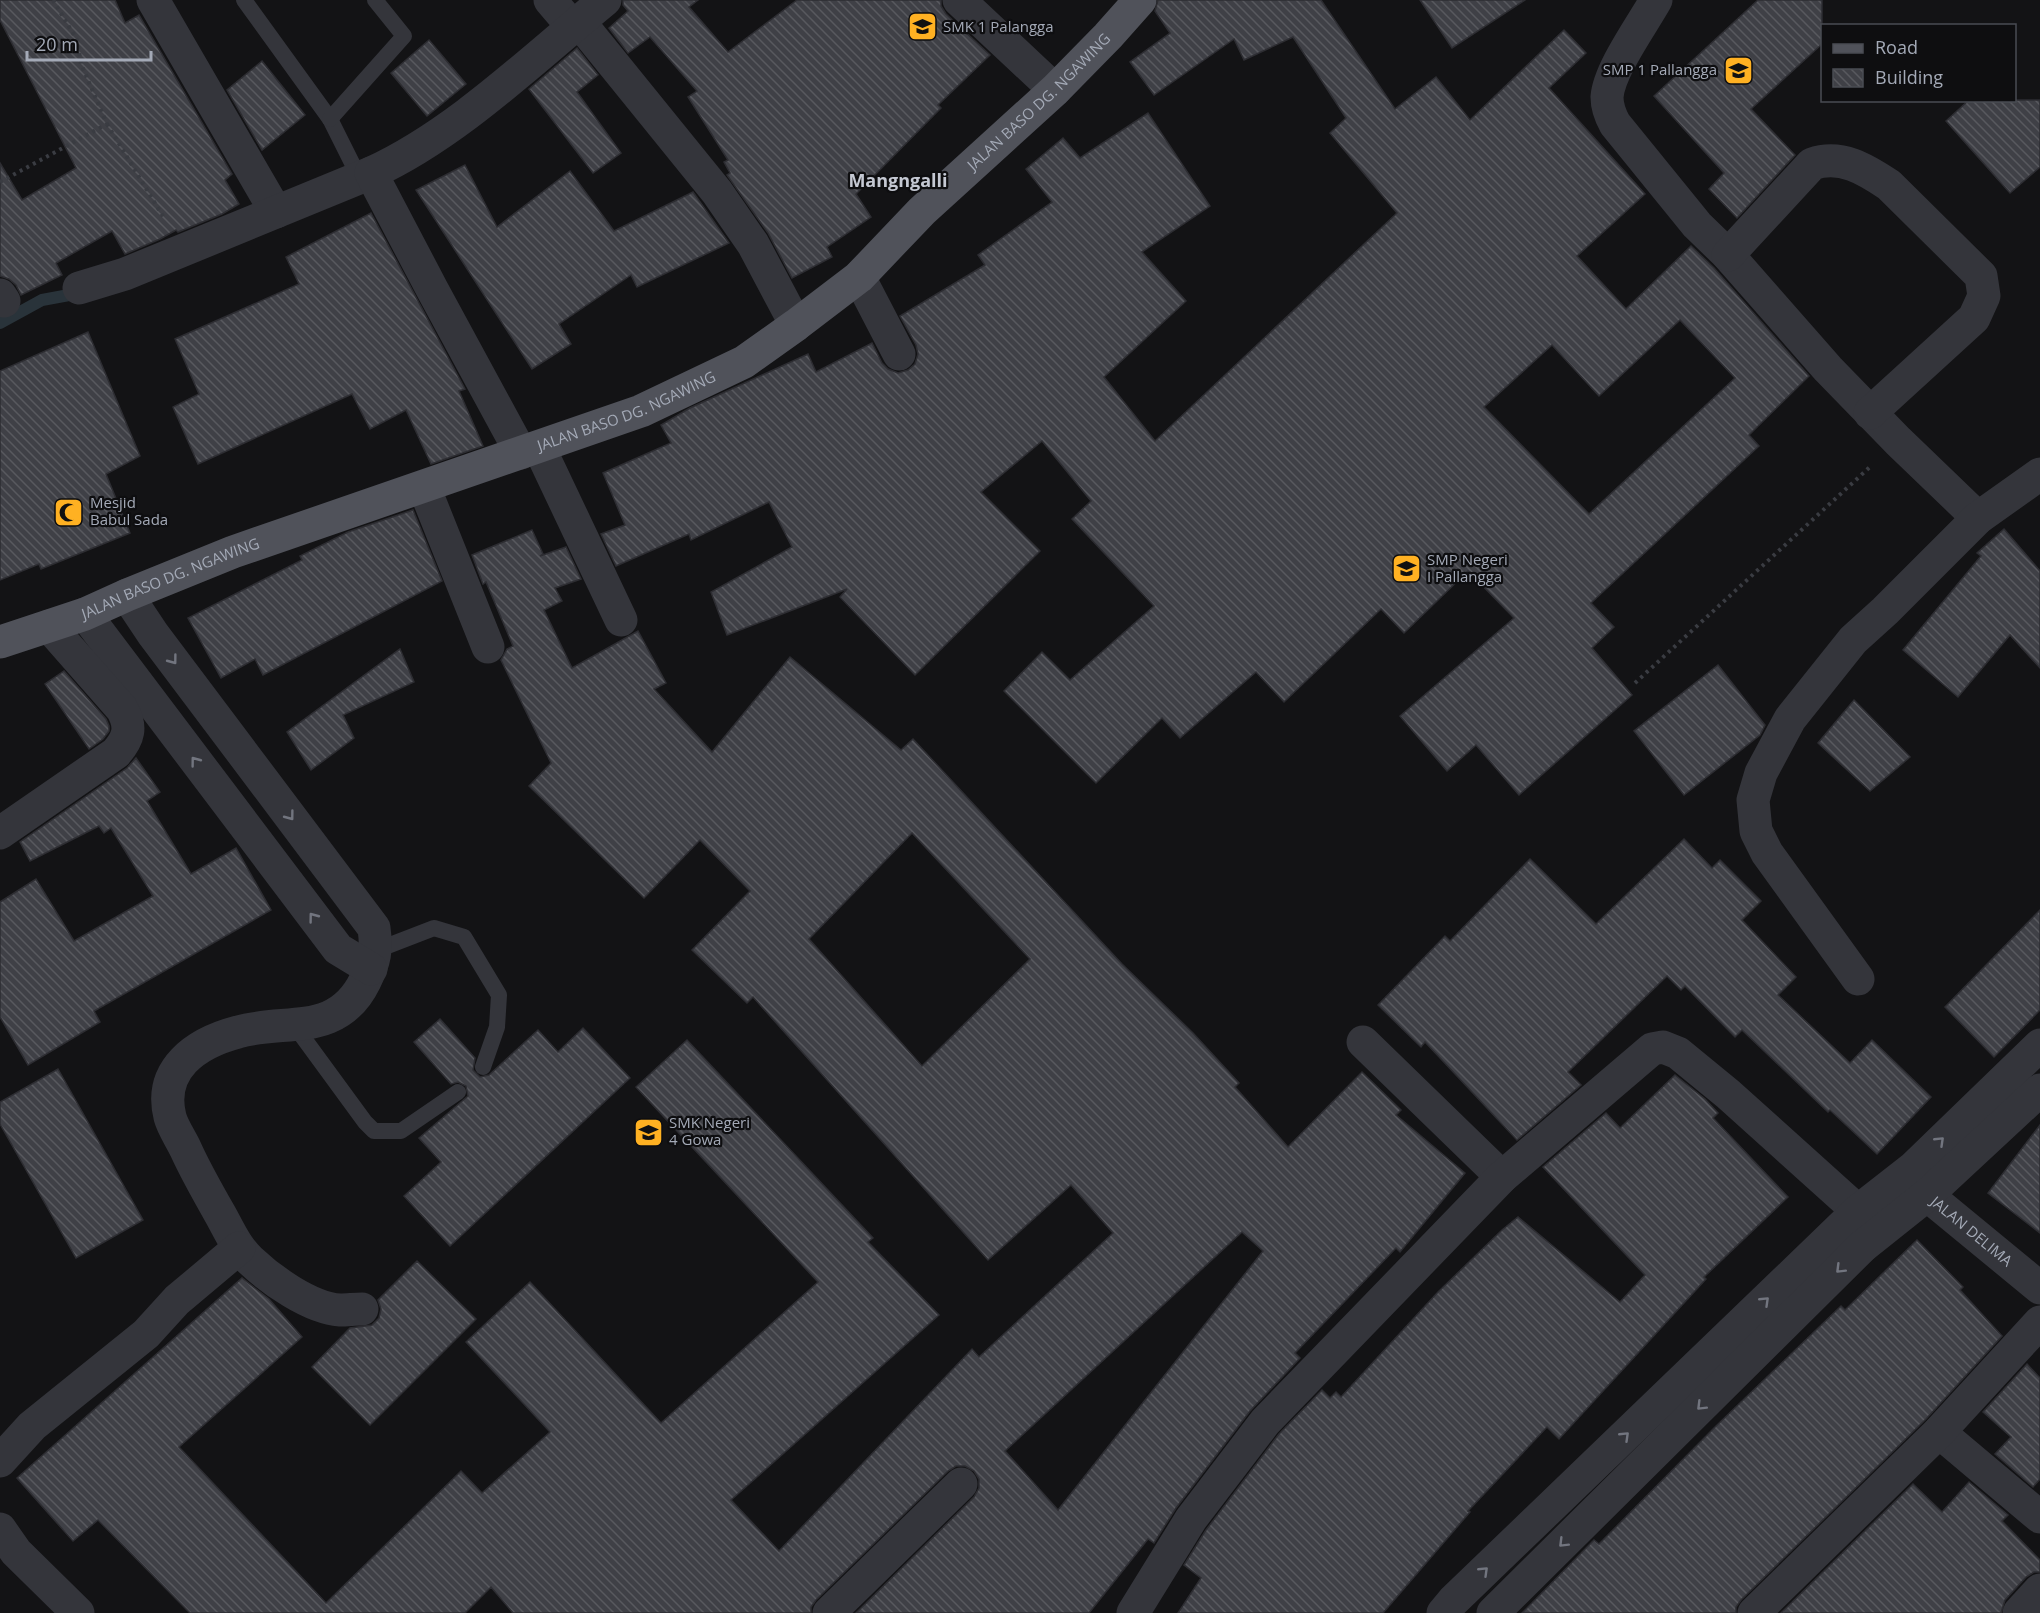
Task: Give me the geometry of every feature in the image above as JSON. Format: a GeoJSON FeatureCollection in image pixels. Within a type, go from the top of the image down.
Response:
{"type":"FeatureCollection","features":[{"type":"Feature","properties":{"kind":"main road","name":"JALAN BASO DG. NGAWING"},"geometry":{"type":"LineString","coordinates":[[0,642],[85,614],[233,552],[424,488],[641,411],[744,362],[859,277],[922,211],[1055,90],[1140,0]]}},
{"type":"Feature","properties":{"kind":"street"},"geometry":{"type":"LineString","coordinates":[[153,0],[276,212]]}},
{"type":"Feature","properties":{"kind":"street"},"geometry":{"type":"LineString","coordinates":[[550,0],[581,30],[717,192],[753,244],[796,325]]}},
{"type":"Feature","properties":{"kind":"street"},"geometry":{"type":"LineString","coordinates":[[79,288],[124,274],[369,177],[416,150],[581,30],[604,0]]}},
{"type":"Feature","properties":{"kind":"street"},"geometry":{"type":"LineString","coordinates":[[959,0],[1055,90]]}},
{"type":"Feature","properties":{"kind":"street"},"geometry":{"type":"LineString","coordinates":[[1656,0],[1612,77],[1607,97],[1608,110],[1615,124],[1690,216],[1728,255],[1828,369],[1978,518]]}},
{"type":"Feature","properties":{"kind":"street"},"geometry":{"type":"LineString","coordinates":[[1728,255],[1812,164],[1825,160],[1838,160],[1873,174],[1889,185],[1981,276],[1984,296],[1974,318],[1870,413]]}},
{"type":"Feature","properties":{"kind":"street"},"geometry":{"type":"LineString","coordinates":[[369,177],[530,450],[621,620]]}},
{"type":"Feature","properties":{"kind":"street"},"geometry":{"type":"LineString","coordinates":[[859,277],[899,354]]}},
{"type":"Feature","properties":{"kind":"street"},"geometry":{"type":"LineString","coordinates":[[1858,979],[1767,853],[1756,831],[1753,800],[1761,773],[1790,719],[1853,640],[1978,518],[2040,474]]}},
{"type":"Feature","properties":{"kind":"street"},"geometry":{"type":"LineString","coordinates":[[424,488],[488,647]]}},
{"type":"Feature","properties":{"kind":"street"},"geometry":{"type":"LineString","coordinates":[[127,595],[374,949]]}},
{"type":"Feature","properties":{"kind":"street"},"geometry":{"type":"LineString","coordinates":[[85,614],[339,950],[374,949]]}},
{"type":"Feature","properties":{"kind":"street"},"geometry":{"type":"LineString","coordinates":[[0,833],[116,753],[125,742],[130,729],[122,709],[49,626]]}},
{"type":"Feature","properties":{"kind":"street"},"geometry":{"type":"LineString","coordinates":[[116,657],[153,634]]}},
{"type":"Feature","properties":{"kind":"street"},"geometry":{"type":"LineString","coordinates":[[362,1309],[338,1310],[304,1299],[280,1285],[250,1261],[239,1248],[196,1173],[171,1117],[168,1093],[174,1071],[182,1061],[206,1045],[238,1031],[324,1020],[345,1009],[360,991],[374,949]]}},
{"type":"Feature","properties":{"kind":"street"},"geometry":{"type":"LineString","coordinates":[[1363,1042],[1502,1177]]}},
{"type":"Feature","properties":{"kind":"street"},"geometry":{"type":"LineString","coordinates":[[1493,1613],[1863,1246],[2040,1045]]}},
{"type":"Feature","properties":{"kind":"street"},"geometry":{"type":"LineString","coordinates":[[1133,1613],[1191,1519],[1265,1422],[1502,1177],[1652,1049],[1663,1047],[1678,1053],[1728,1094],[1858,1211],[1863,1246]]}},
{"type":"Feature","properties":{"kind":"street"},"geometry":{"type":"LineString","coordinates":[[1453,1609],[1858,1211],[1920,1182],[2040,1090]]}},
{"type":"Feature","properties":{"kind":"street","name":"JALAN DELIMA"},"geometry":{"type":"LineString","coordinates":[[1920,1182],[2040,1288]]}},
{"type":"Feature","properties":{"kind":"street"},"geometry":{"type":"LineString","coordinates":[[0,1461],[32,1426],[146,1334],[177,1300],[239,1248]]}},
{"type":"Feature","properties":{"kind":"street"},"geometry":{"type":"LineString","coordinates":[[1754,1613],[1939,1432],[2040,1322]]}},
{"type":"Feature","properties":{"kind":"street"},"geometry":{"type":"LineString","coordinates":[[1939,1432],[2040,1517]]}},
{"type":"Feature","properties":{"kind":"street"},"geometry":{"type":"LineString","coordinates":[[829,1613],[961,1484]]}},
{"type":"Feature","properties":{"kind":"street"},"geometry":{"type":"LineString","coordinates":[[0,1529],[16,1552],[78,1613]]}},
{"type":"Feature","properties":{"kind":"street"},"geometry":{"type":"LineString","coordinates":[[2019,1613],[2040,1590]]}},
{"type":"Feature","properties":{"kind":"lane"},"geometry":{"type":"LineString","coordinates":[[244,0],[369,177]]}},
{"type":"Feature","properties":{"kind":"lane"},"geometry":{"type":"LineString","coordinates":[[330,119],[404,36],[375,0]]}},
{"type":"Feature","properties":{"kind":"lane"},"geometry":{"type":"LineString","coordinates":[[374,949],[434,928],[464,937],[499,994],[500,1009],[497,1027],[483,1066]]}},
{"type":"Feature","properties":{"kind":"lane"},"geometry":{"type":"LineString","coordinates":[[294,1025],[374,1131],[401,1131],[458,1092]]}},
{"type":"Feature","properties":{"kind":"path"},"geometry":{"type":"LineString","coordinates":[[53,0],[77,40],[81,64],[106,124],[183,249]]}},
{"type":"Feature","properties":{"kind":"path"},"geometry":{"type":"LineString","coordinates":[[0,182],[106,124]]}},
{"type":"Feature","properties":{"kind":"path"},"geometry":{"type":"LineString","coordinates":[[1635,683],[1898,441]]}},
{"type":"Feature","properties":{"kind":"building"},"geometry":{"type":"Polygon","coordinates":[[[0,0],[115,0],[125,23],[139,15],[232,174],[225,180],[239,204],[222,214],[178,232],[176,230],[125,254],[112,231],[56,263],[62,275],[21,295],[16,285],[0,276],[0,163],[22,200],[76,168],[0,20],[0,0]]]}},
{"type":"Feature","properties":{"kind":"building"},"geometry":{"type":"Polygon","coordinates":[[[623,0],[698,0],[689,7],[728,52],[797,0],[941,0],[941,6],[946,14],[990,55],[938,105],[941,108],[856,194],[871,217],[827,247],[832,257],[792,278],[768,233],[727,175],[730,173],[724,162],[728,160],[688,97],[697,91],[650,37],[628,53],[609,28],[628,11],[623,5],[623,0]]]}},
{"type":"Feature","properties":{"kind":"building"},"geometry":{"type":"Polygon","coordinates":[[[1158,0],[1321,0],[1395,109],[1436,77],[1470,120],[1564,30],[1586,53],[1549,88],[1645,194],[1577,256],[1626,309],[1691,246],[1714,268],[1809,376],[1749,435],[1759,446],[1591,603],[1614,627],[1592,648],[1632,695],[1519,795],[1476,745],[1447,771],[1400,716],[1514,618],[1468,571],[1404,633],[1381,609],[1284,702],[1256,672],[1180,738],[1162,718],[1096,783],[1004,691],[1042,652],[1070,680],[1154,606],[1072,519],[1091,501],[1042,441],[981,492],[1040,551],[915,675],[840,597],[847,589],[727,635],[711,592],[792,547],[769,502],[691,540],[689,534],[616,566],[601,534],[625,525],[603,473],[671,443],[661,425],[690,408],[808,354],[816,372],[872,343],[882,363],[888,369],[898,373],[908,370],[915,364],[918,354],[916,345],[900,316],[985,265],[978,255],[1052,202],[1026,169],[1063,138],[1080,158],[1148,113],[1210,206],[1142,252],[1186,301],[1104,377],[1155,441],[1397,213],[1330,133],[1346,118],[1293,37],[1244,60],[1234,39],[1154,95],[1130,62],[1170,33],[1155,11],[1158,0]],[[1680,320],[1599,396],[1552,345],[1484,407],[1589,514],[1735,378],[1680,320]]]}},
{"type":"Feature","properties":{"kind":"building"},"geometry":{"type":"Polygon","coordinates":[[[1420,0],[1525,0],[1452,48],[1420,0]]]}},
{"type":"Feature","properties":{"kind":"building","name":"SMP 1 Pallangga"},"geometry":{"type":"Polygon","coordinates":[[[1758,0],[1822,0],[1821,45],[1751,109],[1795,155],[1737,218],[1709,189],[1724,173],[1654,96],[1758,0]]]}},
{"type":"Feature","properties":{"kind":"building"},"geometry":{"type":"Polygon","coordinates":[[[429,40],[466,84],[427,116],[391,73],[429,40]]]}},
{"type":"Feature","properties":{"kind":"building"},"geometry":{"type":"Polygon","coordinates":[[[577,48],[598,75],[577,92],[621,153],[593,173],[529,89],[577,48]]]}},
{"type":"Feature","properties":{"kind":"building"},"geometry":{"type":"Polygon","coordinates":[[[262,61],[305,115],[262,150],[227,90],[262,61]]]}},
{"type":"Feature","properties":{"kind":"building"},"geometry":{"type":"Polygon","coordinates":[[[2040,100],[2040,167],[2010,193],[1946,121],[1967,102],[2040,100]]]}},
{"type":"Feature","properties":{"kind":"building"},"geometry":{"type":"Polygon","coordinates":[[[465,165],[497,227],[570,171],[614,231],[693,192],[729,243],[637,287],[631,275],[559,324],[571,344],[532,369],[416,190],[465,165]]]}},
{"type":"Feature","properties":{"kind":"building"},"geometry":{"type":"Polygon","coordinates":[[[371,213],[465,389],[459,391],[483,446],[431,464],[406,410],[370,429],[352,394],[198,464],[173,407],[199,394],[175,339],[299,284],[286,257],[371,213]]]}},
{"type":"Feature","properties":{"kind":"building"},"geometry":{"type":"Polygon","coordinates":[[[88,332],[140,456],[106,474],[130,533],[41,569],[39,564],[0,580],[0,371],[88,332]]]}},
{"type":"Feature","properties":{"kind":"building"},"geometry":{"type":"Polygon","coordinates":[[[413,510],[442,581],[263,675],[255,659],[221,678],[188,618],[302,560],[300,556],[348,532],[413,510]]]}},
{"type":"Feature","properties":{"kind":"building"},"geometry":{"type":"Polygon","coordinates":[[[2004,529],[2040,571],[2040,668],[2010,635],[1958,697],[1903,650],[1981,556],[1977,553],[2004,529]]]}},
{"type":"Feature","properties":{"kind":"building"},"geometry":{"type":"Polygon","coordinates":[[[532,530],[543,554],[540,556],[566,547],[581,579],[555,588],[562,601],[544,610],[572,668],[638,631],[666,683],[654,689],[712,752],[790,657],[901,750],[913,739],[1122,964],[1193,1033],[1239,1083],[1235,1087],[1288,1147],[1362,1072],[1401,1110],[1396,1115],[1465,1173],[1400,1252],[1396,1248],[1295,1353],[1300,1358],[1250,1411],[1176,1508],[1154,1543],[1148,1539],[1089,1613],[856,1613],[974,1497],[979,1488],[979,1479],[974,1471],[965,1466],[956,1466],[948,1471],[816,1600],[811,1607],[811,1613],[513,1613],[491,1587],[465,1613],[190,1613],[98,1520],[73,1541],[17,1478],[242,1278],[269,1299],[302,1337],[179,1447],[326,1603],[461,1471],[482,1493],[550,1432],[466,1342],[530,1282],[661,1423],[818,1282],[636,1087],[687,1040],[873,1238],[868,1242],[939,1315],[731,1500],[779,1551],[972,1349],[979,1357],[1113,1233],[1071,1185],[988,1260],[753,997],[747,1003],[692,950],[750,891],[700,840],[644,898],[529,786],[551,763],[501,660],[507,649],[513,646],[486,582],[483,584],[472,555],[532,530]],[[912,833],[809,939],[922,1066],[1030,959],[912,833]],[[1242,1232],[1005,1451],[1058,1510],[1263,1251],[1242,1232]]]}},
{"type":"Feature","properties":{"kind":"building"},"geometry":{"type":"Polygon","coordinates":[[[400,649],[414,682],[343,715],[354,738],[311,770],[287,732],[400,649]]]}},
{"type":"Feature","properties":{"kind":"building"},"geometry":{"type":"Polygon","coordinates":[[[1718,665],[1765,725],[1760,735],[1684,795],[1634,731],[1718,665]]]}},
{"type":"Feature","properties":{"kind":"building"},"geometry":{"type":"Polygon","coordinates":[[[64,671],[106,719],[109,726],[109,731],[103,739],[89,749],[45,684],[64,671]]]}},
{"type":"Feature","properties":{"kind":"building"},"geometry":{"type":"Polygon","coordinates":[[[1854,700],[1910,757],[1870,791],[1818,743],[1854,700]]]}},
{"type":"Feature","properties":{"kind":"building"},"geometry":{"type":"Polygon","coordinates":[[[136,758],[160,792],[147,801],[191,874],[236,848],[271,910],[94,1011],[100,1022],[28,1065],[0,1017],[0,902],[36,879],[74,941],[153,896],[111,828],[104,833],[99,826],[30,861],[20,842],[127,768],[136,758]]]}},
{"type":"Feature","properties":{"kind":"building"},"geometry":{"type":"Polygon","coordinates":[[[1684,839],[1712,868],[1720,860],[1761,901],[1742,920],[1796,977],[1778,995],[1850,1063],[1872,1040],[1931,1097],[1877,1154],[1830,1110],[1828,1112],[1742,1030],[1735,1037],[1685,986],[1681,990],[1667,976],[1568,1072],[1581,1085],[1517,1140],[1425,1042],[1421,1047],[1378,1005],[1445,936],[1450,941],[1530,859],[1596,924],[1684,839]]]}},
{"type":"Feature","properties":{"kind":"building"},"geometry":{"type":"Polygon","coordinates":[[[2040,910],[2040,1010],[1994,1057],[1945,1007],[2040,910]]]}},
{"type":"Feature","properties":{"kind":"building"},"geometry":{"type":"Polygon","coordinates":[[[440,1019],[475,1058],[473,1070],[480,1077],[489,1075],[538,1030],[558,1052],[583,1028],[630,1078],[450,1246],[404,1196],[441,1162],[419,1138],[468,1096],[466,1086],[458,1082],[451,1084],[414,1042],[440,1019]]]}},
{"type":"Feature","properties":{"kind":"building"},"geometry":{"type":"Polygon","coordinates":[[[58,1069],[143,1220],[76,1258],[0,1124],[0,1102],[58,1069]]]}},
{"type":"Feature","properties":{"kind":"building"},"geometry":{"type":"Polygon","coordinates":[[[1675,1075],[1705,1099],[1718,1113],[1713,1118],[1788,1197],[1704,1277],[1706,1279],[1559,1439],[1547,1427],[1468,1511],[1470,1512],[1383,1613],[1178,1613],[1201,1578],[1184,1565],[1206,1530],[1279,1434],[1322,1390],[1330,1398],[1336,1392],[1341,1397],[1438,1292],[1518,1217],[1620,1302],[1645,1275],[1543,1167],[1606,1113],[1620,1128],[1675,1075]]]}},
{"type":"Feature","properties":{"kind":"building"},"geometry":{"type":"Polygon","coordinates":[[[2040,1125],[2040,1233],[1988,1193],[2040,1125]]]}},
{"type":"Feature","properties":{"kind":"building"},"geometry":{"type":"Polygon","coordinates":[[[1917,1240],[1963,1287],[1960,1290],[2002,1336],[1926,1419],[1741,1600],[1736,1607],[1736,1613],[1522,1613],[1594,1540],[1599,1544],[1715,1427],[1841,1306],[1845,1310],[1917,1240]]]}},
{"type":"Feature","properties":{"kind":"building"},"geometry":{"type":"Polygon","coordinates":[[[417,1261],[476,1319],[370,1425],[312,1367],[350,1328],[372,1325],[379,1318],[381,1309],[378,1300],[417,1261]]]}},
{"type":"Feature","properties":{"kind":"building"},"geometry":{"type":"Polygon","coordinates":[[[2027,1364],[2040,1378],[2040,1479],[2033,1487],[1995,1454],[2011,1437],[1983,1412],[2027,1364]]]}},
{"type":"Feature","properties":{"kind":"building"},"geometry":{"type":"Polygon","coordinates":[[[1969,1482],[2008,1515],[2002,1521],[2040,1560],[2040,1572],[2034,1572],[2026,1577],[2005,1600],[2001,1613],[1781,1613],[1913,1484],[1942,1512],[1969,1482]]]}},
{"type":"Feature","properties":{"kind":"waterway"},"geometry":{"type":"LineString","coordinates":[[0,323],[42,300],[80,293]]}},
{"type":"Feature","properties":{"kind":"place","name":"SMK 1 Palangga"},"geometry":{"type":"Point","coordinates":[922,27]}},
{"type":"Feature","properties":{"kind":"place","name":"SMP 1 Pallangga"},"geometry":{"type":"Point","coordinates":[1738,70]}},
{"type":"Feature","properties":{"kind":"place","name":"Mesjid Babul Sada"},"geometry":{"type":"Point","coordinates":[69,512]}},
{"type":"Feature","properties":{"kind":"place","name":"SMP Negeri I Pallangga"},"geometry":{"type":"Point","coordinates":[1406,569]}},
{"type":"Feature","properties":{"kind":"place","name":"SMK Negeri 4 Gowa"},"geometry":{"type":"Point","coordinates":[648,1132]}},
{"type":"Feature","properties":{"kind":"district","name":"Mangngalli"},"geometry":{"type":"Point","coordinates":[898,181]}}]}
